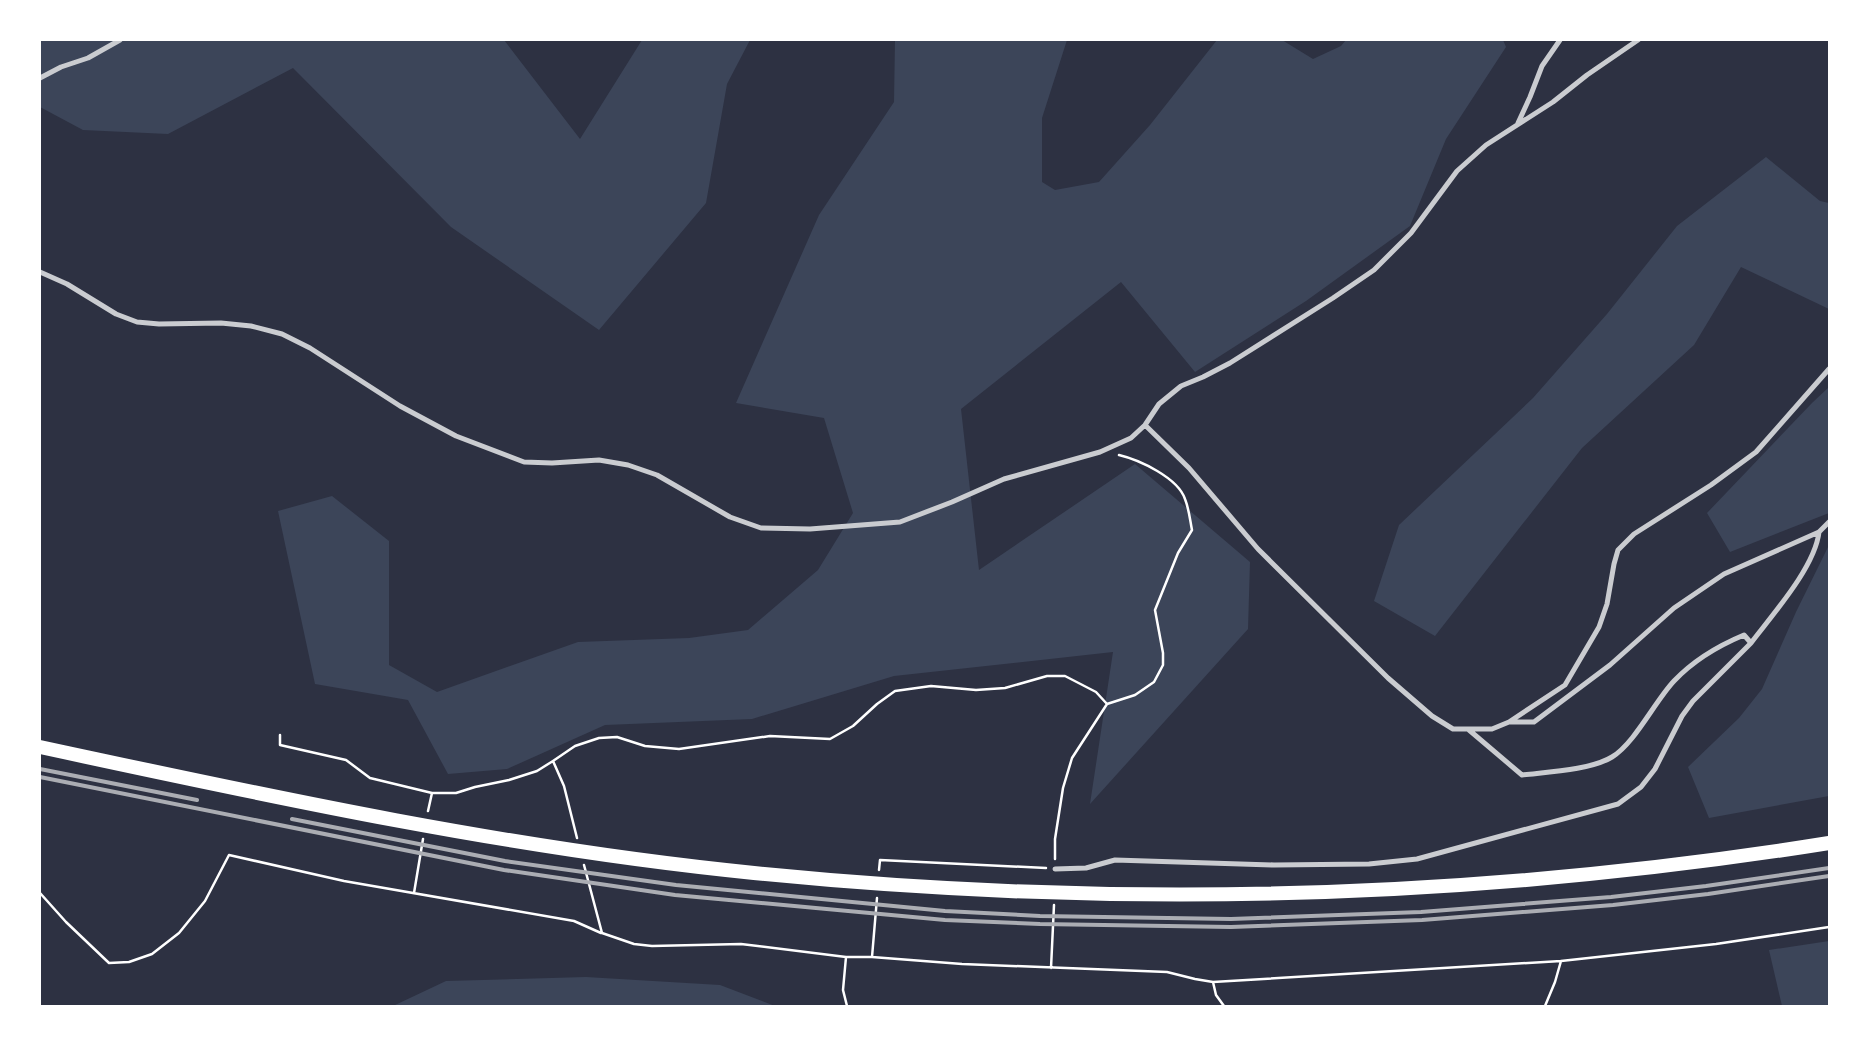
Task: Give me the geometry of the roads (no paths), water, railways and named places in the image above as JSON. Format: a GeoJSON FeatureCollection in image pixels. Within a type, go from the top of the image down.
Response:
{"type":"FeatureCollection","features":[{"type":"Feature","properties":{"kind":"highway"},"geometry":{"type":"LineString","coordinates":[[40,747],[347,811],[498,838],[618,856],[751,872],[867,883],[1001,891],[1130,895],[1359,892],[1471,885],[1686,863],[1829,843]]}},
{"type":"Feature","properties":{"kind":"street"},"geometry":{"type":"LineString","coordinates":[[40,78],[61,67],[88,58],[120,40]]}},
{"type":"Feature","properties":{"kind":"street"},"geometry":{"type":"LineString","coordinates":[[1518,123],[1542,66],[1560,40]]}},
{"type":"Feature","properties":{"kind":"street"},"geometry":{"type":"LineString","coordinates":[[40,272],[67,284],[116,314],[137,322],[158,324],[221,323],[241,325],[282,334],[310,348],[400,406],[456,436],[524,462],[552,464],[599,460],[628,465],[657,475],[730,517],[761,528],[810,529],[900,522],[1004,479],[1100,452],[1131,438],[1145,425],[1159,404],[1181,386],[1203,378],[1230,363],[1374,270],[1411,233],[1457,171],[1486,145],[1553,102],[1587,75],[1638,40]]}},
{"type":"Feature","properties":{"kind":"street"},"geometry":{"type":"LineString","coordinates":[[1145,425],[1189,468],[1258,548],[1388,678],[1432,716],[1453,729],[1492,729],[1509,722],[1564,685],[1576,668],[1599,627],[1618,550],[1634,534],[1711,485],[1756,452],[1829,369]]}},
{"type":"Feature","properties":{"kind":"street"},"geometry":{"type":"LineString","coordinates":[[1509,722],[1534,722],[1610,665],[1674,608],[1724,574],[1819,532],[1829,522]]}},
{"type":"Feature","properties":{"kind":"street"},"geometry":{"type":"LineString","coordinates":[[1055,868],[1086,868],[1115,860],[1274,865],[1369,864],[1417,859],[1618,804],[1640,787],[1655,769],[1682,716],[1693,701],[1751,643],[1803,571],[1818,545],[1819,532]]}},
{"type":"Feature","properties":{"kind":"street"},"geometry":{"type":"LineString","coordinates":[[1469,730],[1522,775],[1597,764],[1612,757],[1625,746],[1674,681],[1696,663],[1730,641],[1744,635],[1751,643]]}},
{"type":"Feature","properties":{"kind":"railway"},"geometry":{"type":"LineString","coordinates":[[40,769],[197,800]]}},
{"type":"Feature","properties":{"kind":"railway"},"geometry":{"type":"LineString","coordinates":[[40,777],[504,870],[675,895],[945,920],[1040,924],[1231,927],[1422,920],[1613,905],[1708,894],[1829,876]]}},
{"type":"Feature","properties":{"kind":"railway"},"geometry":{"type":"LineString","coordinates":[[292,819],[505,861],[676,885],[945,911],[1040,916],[1231,919],[1421,912],[1611,897],[1706,886],[1829,868]]}}]}
